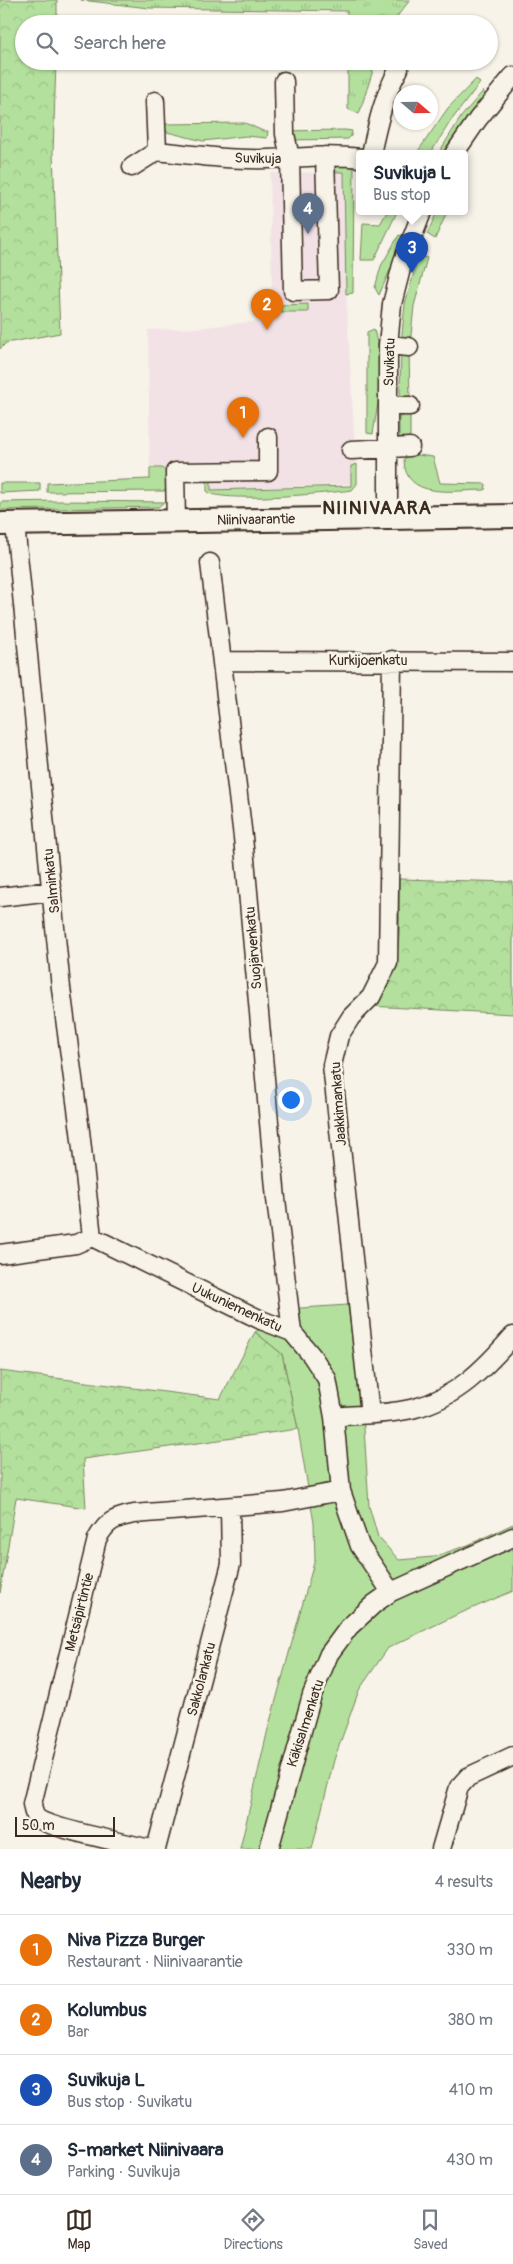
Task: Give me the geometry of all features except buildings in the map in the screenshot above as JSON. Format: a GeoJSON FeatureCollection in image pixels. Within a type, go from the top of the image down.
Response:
{"type":"FeatureCollection","features":[{"type":"Feature","properties":{"kind":"main road","name":"Niinivaarantie"},"geometry":{"type":"LineString","coordinates":[[7,524],[388,516],[513,516]]}},
{"type":"Feature","properties":{"kind":"street"},"geometry":{"type":"LineString","coordinates":[[373,150],[377,127],[393,79],[398,70]]}},
{"type":"Feature","properties":{"kind":"street"},"geometry":{"type":"LineString","coordinates":[[457,150],[478,119],[513,76]]}},
{"type":"Feature","properties":{"kind":"street"},"geometry":{"type":"LineString","coordinates":[[284,81],[285,134],[290,158],[293,291],[329,290],[325,156]]}},
{"type":"Feature","properties":{"kind":"street"},"geometry":{"type":"LineString","coordinates":[[132,167],[156,151],[155,102]]}},
{"type":"Feature","properties":{"kind":"street","name":"Suvikuja"},"geometry":{"type":"LineString","coordinates":[[156,151],[212,157],[290,158],[325,156],[356,158]]}},
{"type":"Feature","properties":{"kind":"street","name":"Suvikatu"},"geometry":{"type":"LineString","coordinates":[[388,516],[388,345],[392,304],[398,278],[421,215]]}},
{"type":"Feature","properties":{"kind":"street"},"geometry":{"type":"LineString","coordinates":[[388,345],[409,347]]}},
{"type":"Feature","properties":{"kind":"street"},"geometry":{"type":"LineString","coordinates":[[388,406],[410,406]]}},
{"type":"Feature","properties":{"kind":"street"},"geometry":{"type":"LineString","coordinates":[[176,521],[175,472],[268,471],[268,437]]}},
{"type":"Feature","properties":{"kind":"street"},"geometry":{"type":"LineString","coordinates":[[351,450],[410,447]]}},
{"type":"Feature","properties":{"kind":"street","name":"Salminkatu"},"geometry":{"type":"LineString","coordinates":[[7,524],[33,721],[61,988],[92,1236]]}},
{"type":"Feature","properties":{"kind":"street","name":"Suojärvenkatu"},"geometry":{"type":"LineString","coordinates":[[210,563],[243,837],[276,1199],[292,1332]]}},
{"type":"Feature","properties":{"kind":"street","name":"Kurkijoenkatu"},"geometry":{"type":"LineString","coordinates":[[223,661],[392,660],[513,662]]}},
{"type":"Feature","properties":{"kind":"street","name":"Jaakkimankatu"},"geometry":{"type":"LineString","coordinates":[[370,1414],[332,1065],[339,1036],[351,1017],[371,996],[388,963],[392,660]]}},
{"type":"Feature","properties":{"kind":"street"},"geometry":{"type":"LineString","coordinates":[[0,897],[52,891]]}},
{"type":"Feature","properties":{"kind":"street"},"geometry":{"type":"LineString","coordinates":[[0,1254],[76,1244],[92,1236]]}},
{"type":"Feature","properties":{"kind":"street","name":"Uukuniemenkatu"},"geometry":{"type":"LineString","coordinates":[[92,1236],[261,1320],[292,1332],[327,1379],[334,1417],[341,1491],[360,1546],[391,1592]]}},
{"type":"Feature","properties":{"kind":"street"},"geometry":{"type":"LineString","coordinates":[[334,1417],[415,1408],[438,1400],[459,1388],[487,1366],[513,1336]]}},
{"type":"Feature","properties":{"kind":"street","name":"Metsäpirtintie"},"geometry":{"type":"LineString","coordinates":[[150,1849],[38,1820],[34,1814],[32,1804],[97,1539],[105,1525],[118,1518],[134,1514],[230,1508],[283,1502],[341,1491]]}},
{"type":"Feature","properties":{"kind":"street","name":"Sakkolankatu"},"geometry":{"type":"LineString","coordinates":[[156,1849],[231,1564],[230,1508]]}},
{"type":"Feature","properties":{"kind":"street","name":"Käkisalmenkatu"},"geometry":{"type":"LineString","coordinates":[[269,1849],[312,1695],[330,1654],[349,1627],[374,1604],[391,1592],[513,1537]]}},
{"type":"Feature","properties":{"kind":"street"},"geometry":{"type":"LineString","coordinates":[[441,1849],[459,1787],[468,1777],[513,1756]]}},
{"type":"Feature","properties":{"kind":"shaded area"},"geometry":{"type":"Polygon","coordinates":[[[344,172],[346,294],[357,484],[211,490],[211,479],[150,479],[148,330],[196,328],[269,320],[272,298],[270,173],[344,172]]]}},
{"type":"Feature","properties":{"kind":"green space"},"geometry":{"type":"Polygon","coordinates":[[[0,0],[57,0],[57,15],[15,15],[15,70],[56,70],[53,153],[60,333],[6,343],[0,349],[0,0]]]}},
{"type":"Feature","properties":{"kind":"green space"},"geometry":{"type":"Polygon","coordinates":[[[81,0],[410,0],[398,15],[347,15],[347,11],[149,8],[81,0]]]}},
{"type":"Feature","properties":{"kind":"green space"},"geometry":{"type":"Polygon","coordinates":[[[348,70],[373,70],[359,114],[348,109],[348,70]]]}},
{"type":"Feature","properties":{"kind":"green space"},"geometry":{"type":"Polygon","coordinates":[[[476,79],[480,83],[450,122],[432,150],[419,150],[433,130],[438,130],[438,122],[448,108],[476,79]]]}},
{"type":"Feature","properties":{"kind":"green space"},"geometry":{"type":"Polygon","coordinates":[[[483,91],[487,96],[449,150],[440,150],[461,117],[483,91]]]}},
{"type":"Feature","properties":{"kind":"green space"},"geometry":{"type":"Polygon","coordinates":[[[245,123],[263,131],[268,131],[267,138],[246,136],[203,141],[167,132],[163,124],[245,123]]]}},
{"type":"Feature","properties":{"kind":"green space"},"geometry":{"type":"Polygon","coordinates":[[[280,131],[352,131],[348,139],[291,140],[280,131]]]}},
{"type":"Feature","properties":{"kind":"green space"},"geometry":{"type":"Polygon","coordinates":[[[337,165],[354,165],[353,293],[346,294],[344,172],[334,172],[337,165]]]}},
{"type":"Feature","properties":{"kind":"green space"},"geometry":{"type":"Polygon","coordinates":[[[385,215],[396,215],[374,260],[361,260],[363,223],[380,224],[385,215]]]}},
{"type":"Feature","properties":{"kind":"green space"},"geometry":{"type":"Polygon","coordinates":[[[436,215],[446,215],[435,239],[427,234],[436,215]]]}},
{"type":"Feature","properties":{"kind":"green space"},"geometry":{"type":"Polygon","coordinates":[[[399,235],[404,237],[402,243],[379,295],[375,288],[381,266],[399,235]]]}},
{"type":"Feature","properties":{"kind":"green space"},"geometry":{"type":"Polygon","coordinates":[[[419,255],[427,258],[414,306],[410,345],[401,344],[405,304],[419,255]]]}},
{"type":"Feature","properties":{"kind":"green space"},"geometry":{"type":"Polygon","coordinates":[[[308,304],[308,312],[281,312],[281,305],[308,304]]]}},
{"type":"Feature","properties":{"kind":"green space"},"geometry":{"type":"Polygon","coordinates":[[[374,329],[380,357],[381,384],[373,434],[367,433],[367,332],[374,329]]]}},
{"type":"Feature","properties":{"kind":"green space"},"geometry":{"type":"Polygon","coordinates":[[[401,350],[409,350],[410,403],[403,402],[400,392],[401,350]]]}},
{"type":"Feature","properties":{"kind":"green space"},"geometry":{"type":"Polygon","coordinates":[[[410,414],[410,439],[403,442],[399,435],[399,417],[410,414]]]}},
{"type":"Feature","properties":{"kind":"green space"},"geometry":{"type":"Polygon","coordinates":[[[410,454],[433,457],[440,483],[486,484],[485,490],[447,491],[422,487],[413,482],[406,472],[404,459],[410,454]]]}},
{"type":"Feature","properties":{"kind":"green space"},"geometry":{"type":"Polygon","coordinates":[[[357,464],[357,484],[352,490],[252,497],[216,495],[207,491],[207,478],[211,478],[211,490],[351,486],[351,466],[357,464]]]}},
{"type":"Feature","properties":{"kind":"green space"},"geometry":{"type":"Polygon","coordinates":[[[150,468],[162,468],[166,472],[167,489],[164,491],[47,492],[47,483],[150,479],[150,468]]]}},
{"type":"Feature","properties":{"kind":"green space"},"geometry":{"type":"Polygon","coordinates":[[[0,483],[40,483],[40,491],[0,493],[0,483]]]}},
{"type":"Feature","properties":{"kind":"green space"},"geometry":{"type":"Polygon","coordinates":[[[1,502],[164,502],[158,507],[0,510],[1,502]]]}},
{"type":"Feature","properties":{"kind":"green space"},"geometry":{"type":"Polygon","coordinates":[[[399,879],[513,882],[513,1014],[370,1006],[382,992],[395,962],[399,931],[399,879]]]}},
{"type":"Feature","properties":{"kind":"green space"},"geometry":{"type":"Polygon","coordinates":[[[348,1305],[364,1428],[369,1506],[378,1537],[399,1560],[433,1557],[468,1545],[513,1524],[513,1591],[454,1616],[388,1648],[359,1690],[334,1760],[312,1849],[240,1849],[268,1729],[315,1559],[314,1523],[298,1429],[282,1354],[255,1332],[301,1308],[348,1305]]]}},
{"type":"Feature","properties":{"kind":"green space"},"geometry":{"type":"Polygon","coordinates":[[[255,1332],[282,1354],[298,1429],[83,1459],[86,1508],[16,1498],[0,1593],[0,1371],[220,1399],[255,1332]]]}},
{"type":"Feature","properties":{"kind":"place","name":"S-market Niinivaara"},"geometry":{"type":"Point","coordinates":[308,234]}},
{"type":"Feature","properties":{"kind":"place","name":"Suvikuja L"},"geometry":{"type":"Point","coordinates":[412,273]}},
{"type":"Feature","properties":{"kind":"place","name":"Kolumbus"},"geometry":{"type":"Point","coordinates":[267,330]}},
{"type":"Feature","properties":{"kind":"place","name":"Niva Pizza Burger"},"geometry":{"type":"Point","coordinates":[243,438]}},
{"type":"Feature","properties":{"kind":"district","name":"NIINIVAARA"},"geometry":{"type":"Point","coordinates":[377,507]}}]}
